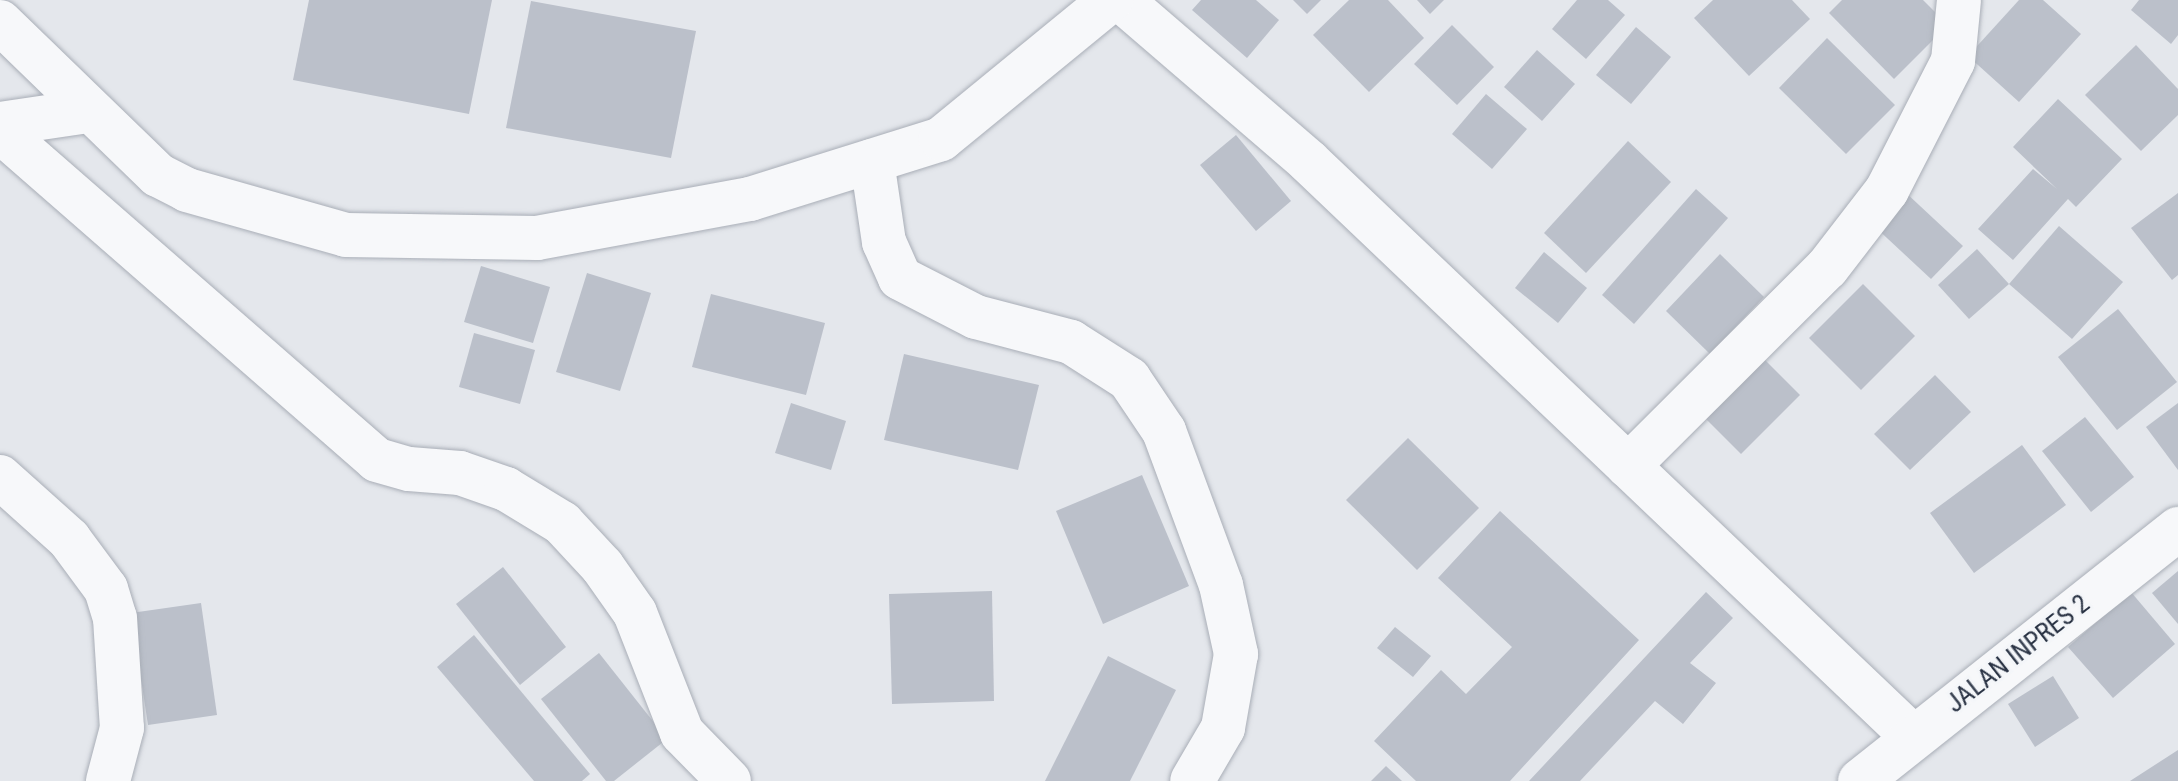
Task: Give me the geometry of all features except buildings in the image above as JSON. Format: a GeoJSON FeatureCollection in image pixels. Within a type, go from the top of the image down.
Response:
{"type":"FeatureCollection","features":[{"type":"Feature","properties":{"kind":"street"},"geometry":{"type":"LineString","coordinates":[[0,22],[88,111],[158,175],[187,190],[346,235],[537,238],[750,199],[941,139],[1111,0]]}},
{"type":"Feature","properties":{"kind":"street"},"geometry":{"type":"LineString","coordinates":[[1121,0],[1308,161],[1913,737]]}},
{"type":"Feature","properties":{"kind":"street"},"geometry":{"type":"LineString","coordinates":[[1628,466],[1827,268],[1887,190],[1953,61],[1959,0]]}},
{"type":"Feature","properties":{"kind":"street"},"geometry":{"type":"LineString","coordinates":[[0,124],[88,111]]}},
{"type":"Feature","properties":{"kind":"street"},"geometry":{"type":"LineString","coordinates":[[0,131],[377,460],[409,469],[460,473],[506,489],[562,523],[602,566],[635,613],[677,725],[729,781]]}},
{"type":"Feature","properties":{"kind":"street"},"geometry":{"type":"LineString","coordinates":[[872,161],[884,242],[900,278],[976,317],[1071,342],[1129,379],[1164,431],[1221,585],[1236,654],[1223,728],[1192,781]]}},
{"type":"Feature","properties":{"kind":"street"},"geometry":{"type":"LineString","coordinates":[[0,477],[69,539],[106,589],[115,618],[122,728],[108,781]]}},
{"type":"Feature","properties":{"kind":"street","name":"JALAN INPRES 2"},"geometry":{"type":"LineString","coordinates":[[1860,781],[2178,529]]}}]}
